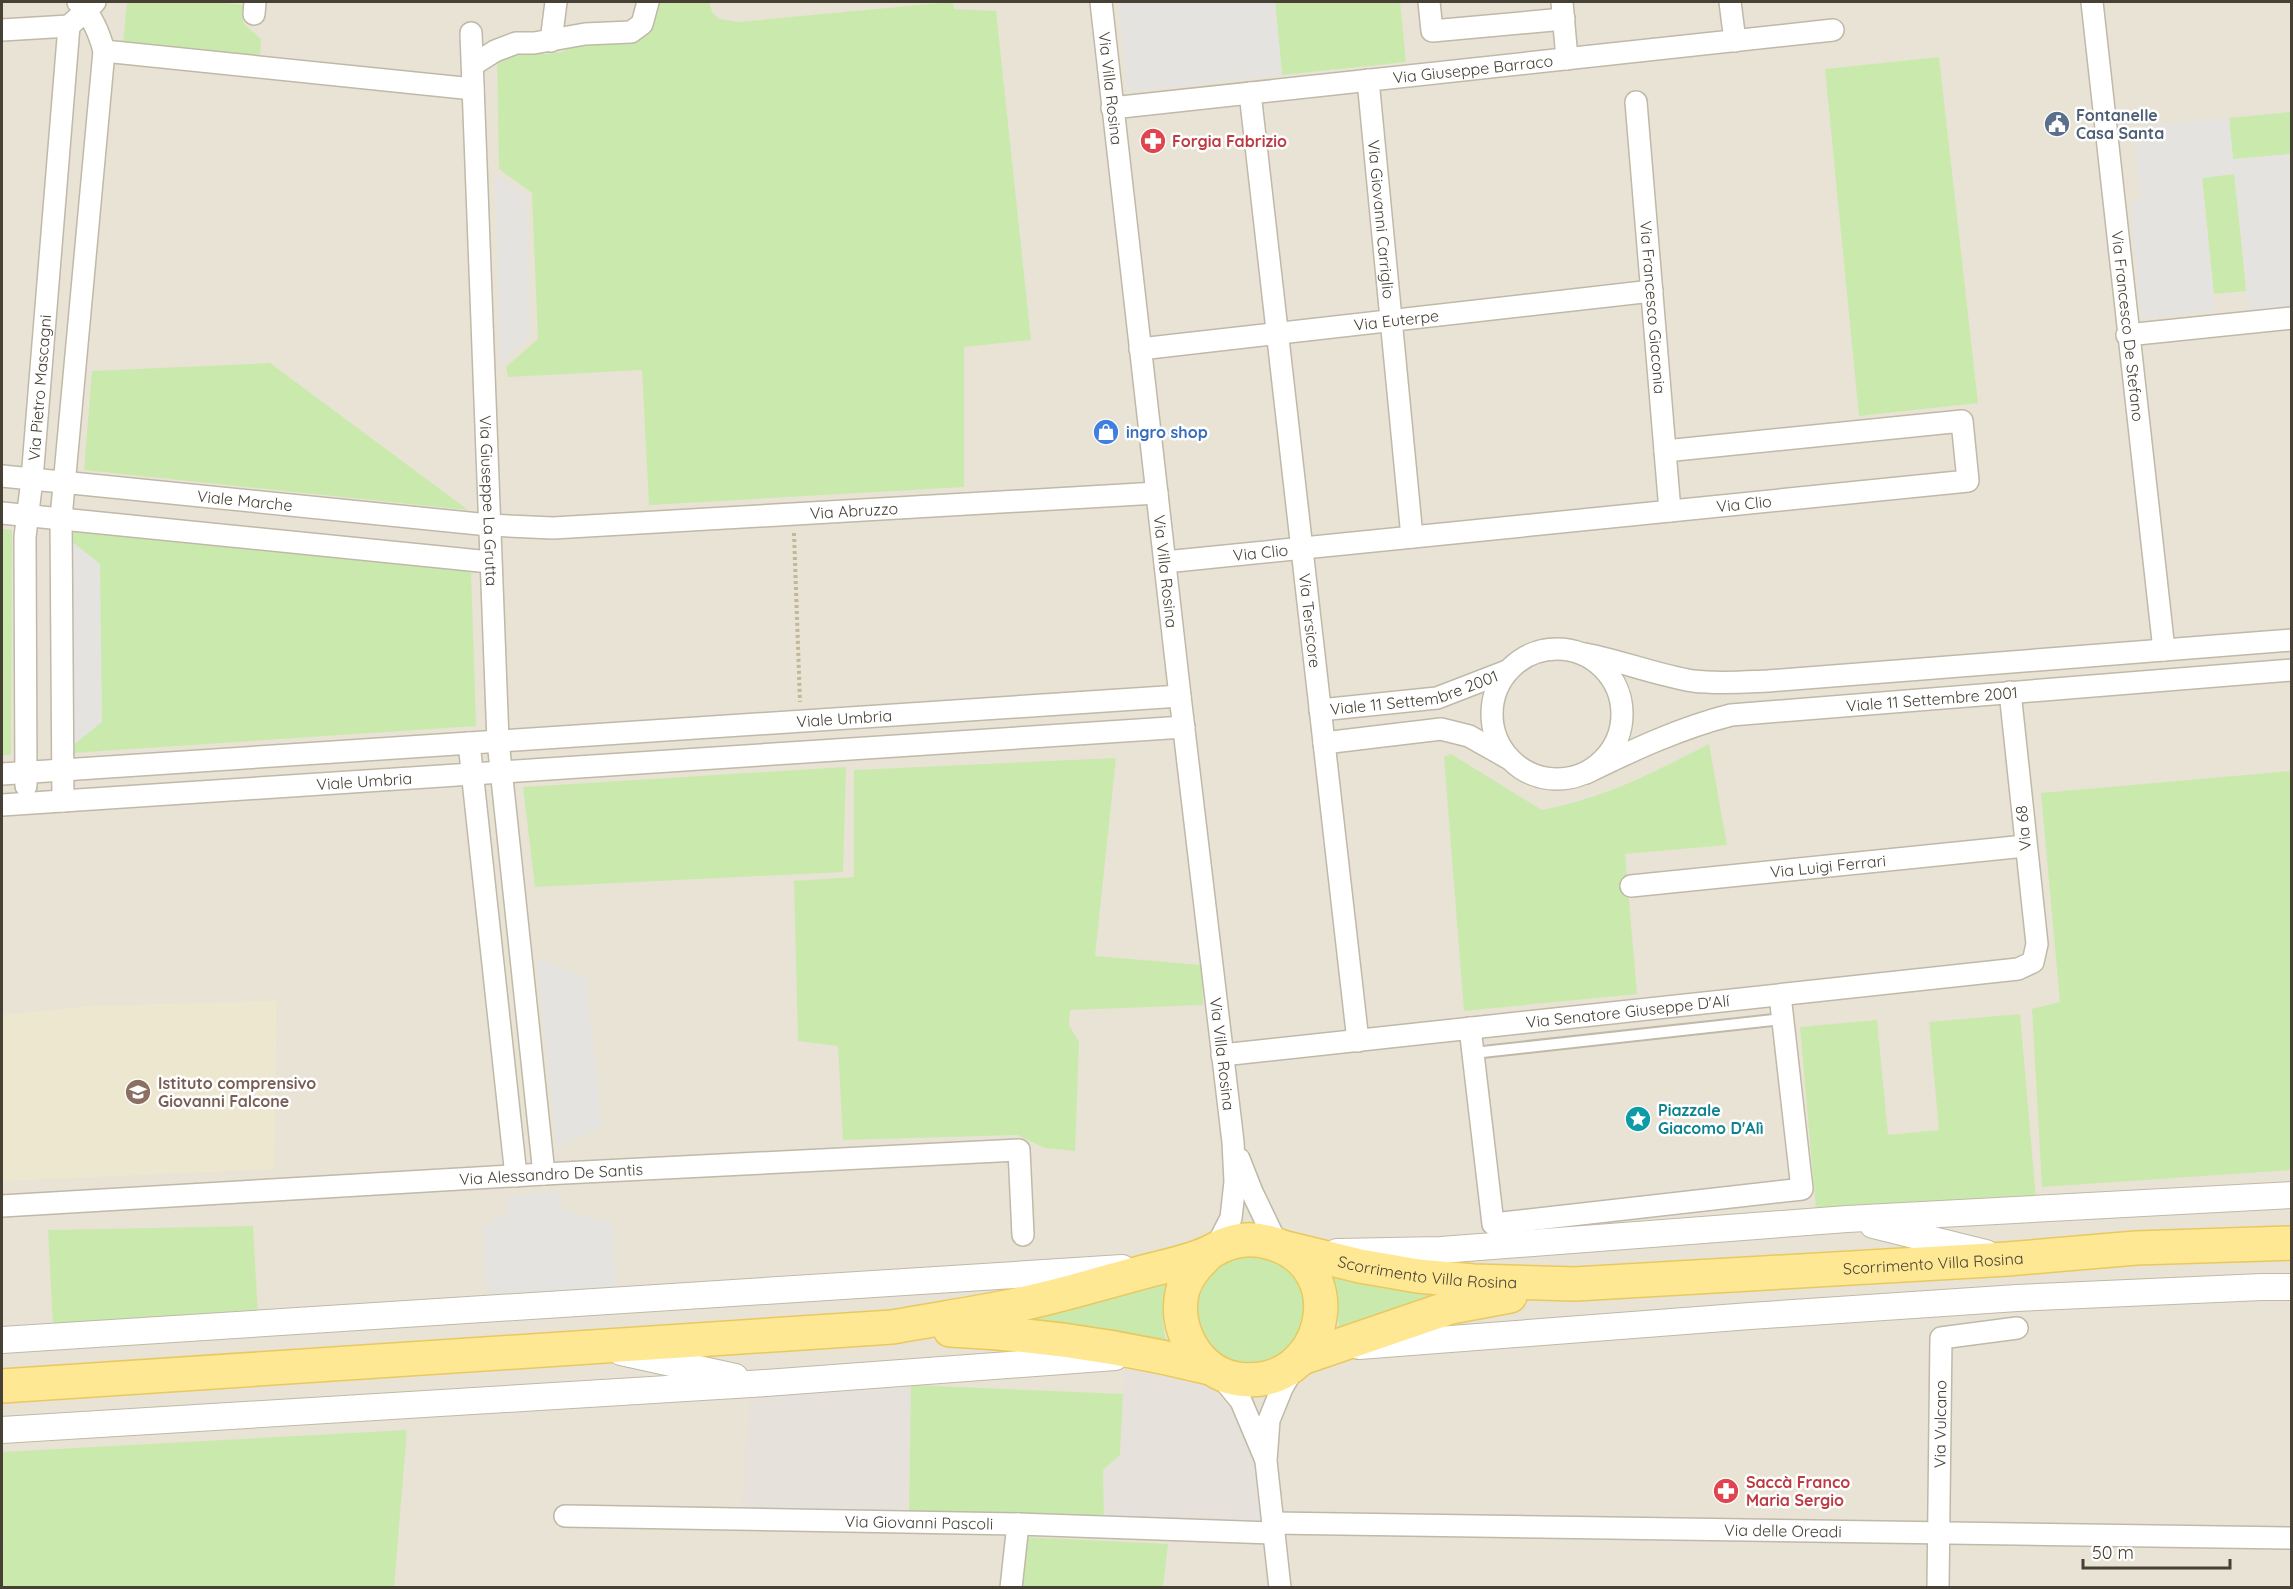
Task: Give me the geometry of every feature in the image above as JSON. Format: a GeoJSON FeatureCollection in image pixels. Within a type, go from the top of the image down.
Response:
{"type":"FeatureCollection","features":[{"type":"Feature","properties":{"kind":"main road"},"geometry":{"type":"LineString","coordinates":[[2,1386],[891,1327],[1022,1304],[1171,1264],[1235,1241],[1249,1239],[1287,1248],[1296,1255],[1316,1282],[1321,1314],[1310,1356],[1282,1373],[1266,1379],[1249,1380],[1232,1378],[1213,1370],[1150,1354],[1005,1333],[891,1327]]}},
{"type":"Feature","properties":{"kind":"main road","name":"Scorrimento Villa Rosina"},"geometry":{"type":"LineString","coordinates":[[1287,1248],[1418,1275],[1473,1281],[1575,1284],[2007,1259],[2136,1248],[2292,1243]]}},
{"type":"Feature","properties":{"kind":"main road"},"geometry":{"type":"LineString","coordinates":[[1212,1251],[1193,1269],[1183,1288],[1180,1310],[1184,1332],[1194,1352],[1213,1370]]}},
{"type":"Feature","properties":{"kind":"main road","name":"Scorrimento Villa Rosina"},"geometry":{"type":"LineString","coordinates":[[1310,1356],[1451,1307],[1575,1284]]}},
{"type":"Feature","properties":{"kind":"street"},"geometry":{"type":"LineString","coordinates":[[552,40],[556,2]]}},
{"type":"Feature","properties":{"kind":"street"},"geometry":{"type":"LineString","coordinates":[[473,65],[495,51],[516,43],[585,34],[631,32],[642,24],[648,2]]}},
{"type":"Feature","properties":{"kind":"street","name":"Via Villa Rosina"},"geometry":{"type":"LineString","coordinates":[[1101,2],[1233,1142],[1235,1182],[1230,1218],[1212,1251]]}},
{"type":"Feature","properties":{"kind":"street"},"geometry":{"type":"LineString","coordinates":[[1429,2],[1432,31],[1563,10],[1567,59]]}},
{"type":"Feature","properties":{"kind":"street"},"geometry":{"type":"LineString","coordinates":[[1730,2],[1735,41]]}},
{"type":"Feature","properties":{"kind":"street","name":"Via Francesco De Stefano"},"geometry":{"type":"LineString","coordinates":[[2092,2],[2127,335],[2164,650]]}},
{"type":"Feature","properties":{"kind":"street","name":"Via Pietro Mascagni"},"geometry":{"type":"LineString","coordinates":[[26,804],[25,537],[32,479],[69,26],[86,4],[100,34],[104,51],[61,518],[63,801]]}},
{"type":"Feature","properties":{"kind":"street"},"geometry":{"type":"LineString","coordinates":[[2,30],[69,26]]}},
{"type":"Feature","properties":{"kind":"street","name":"Via Giuseppe Barraco"},"geometry":{"type":"LineString","coordinates":[[1112,108],[1833,30]]}},
{"type":"Feature","properties":{"kind":"street","name":"Via Giuseppe La Grutta"},"geometry":{"type":"LineString","coordinates":[[471,33],[498,741],[544,1174]]}},
{"type":"Feature","properties":{"kind":"street"},"geometry":{"type":"LineString","coordinates":[[104,51],[474,89]]}},
{"type":"Feature","properties":{"kind":"street","name":"Via Giovanni Carriglio"},"geometry":{"type":"LineString","coordinates":[[1368,80],[1412,537]]}},
{"type":"Feature","properties":{"kind":"street","name":"Via Tersicore"},"geometry":{"type":"LineString","coordinates":[[1250,93],[1358,1041]]}},
{"type":"Feature","properties":{"kind":"street","name":"Via Francesco Giaconia"},"geometry":{"type":"LineString","coordinates":[[1636,102],[1670,511]]}},
{"type":"Feature","properties":{"kind":"street","name":"Via Euterpe"},"geometry":{"type":"LineString","coordinates":[[1140,349],[1652,291]]}},
{"type":"Feature","properties":{"kind":"street"},"geometry":{"type":"LineString","coordinates":[[2127,335],[2292,318]]}},
{"type":"Feature","properties":{"kind":"street","name":"Via Clio"},"geometry":{"type":"LineString","coordinates":[[1165,562],[1968,481],[1962,422],[1665,451]]}},
{"type":"Feature","properties":{"kind":"street","name":"Viale Marche"},"geometry":{"type":"LineString","coordinates":[[2,476],[490,543]]}},
{"type":"Feature","properties":{"kind":"street","name":"Via Abruzzo"},"geometry":{"type":"LineString","coordinates":[[490,543],[552,528],[1157,493]]}},
{"type":"Feature","properties":{"kind":"street"},"geometry":{"type":"LineString","coordinates":[[2,513],[437,556],[490,543]]}},
{"type":"Feature","properties":{"kind":"street","name":"Viale 11 Settembre 2001"},"geometry":{"type":"LineString","coordinates":[[1585,654],[1612,659],[1650,672],[1694,681],[1722,683],[2292,640]]}},
{"type":"Feature","properties":{"kind":"street"},"geometry":{"type":"LineString","coordinates":[[1564,649],[1585,654],[1602,666],[1615,683],[1622,703],[1623,724],[1616,744],[1603,761],[1586,773],[1566,779],[1544,778],[1524,771],[1508,758],[1496,737],[1491,714],[1495,691],[1507,671],[1523,657],[1543,650],[1564,649]]}},
{"type":"Feature","properties":{"kind":"street","name":"Viale 11 Settembre 2001"},"geometry":{"type":"LineString","coordinates":[[1586,773],[1663,737],[1698,723],[1731,715],[2292,670]]}},
{"type":"Feature","properties":{"kind":"street","name":"Viale 11 Settembre 2001"},"geometry":{"type":"LineString","coordinates":[[1320,710],[1437,698],[1507,671]]}},
{"type":"Feature","properties":{"kind":"street","name":"Via 68"},"geometry":{"type":"LineString","coordinates":[[2010,692],[2037,944],[2033,962]]}},
{"type":"Feature","properties":{"kind":"street","name":"Viale Umbria"},"geometry":{"type":"LineString","coordinates":[[2,774],[1180,696]]}},
{"type":"Feature","properties":{"kind":"street"},"geometry":{"type":"LineString","coordinates":[[1110,700],[1113,732]]}},
{"type":"Feature","properties":{"kind":"street"},"geometry":{"type":"LineString","coordinates":[[929,712],[931,744]]}},
{"type":"Feature","properties":{"kind":"street"},"geometry":{"type":"LineString","coordinates":[[725,726],[728,757]]}},
{"type":"Feature","properties":{"kind":"street","name":"Viale Umbria"},"geometry":{"type":"LineString","coordinates":[[2,805],[1184,727]]}},
{"type":"Feature","properties":{"kind":"street","name":"Viale 11 Settembre 2001"},"geometry":{"type":"LineString","coordinates":[[1324,743],[1441,729],[1469,736],[1508,758]]}},
{"type":"Feature","properties":{"kind":"street"},"geometry":{"type":"LineString","coordinates":[[469,743],[516,1176]]}},
{"type":"Feature","properties":{"kind":"street","name":"Via Luigi Ferrari"},"geometry":{"type":"LineString","coordinates":[[1630,886],[2025,846]]}},
{"type":"Feature","properties":{"kind":"street","name":"Via Senatore Giuseppe D'Alí"},"geometry":{"type":"LineString","coordinates":[[1222,1055],[2018,969],[2033,962]]}},
{"type":"Feature","properties":{"kind":"street"},"geometry":{"type":"LineString","coordinates":[[494,972],[522,968]]}},
{"type":"Feature","properties":{"kind":"street"},"geometry":{"type":"LineString","coordinates":[[1470,1028],[1492,1224],[1802,1189],[1780,995]]}},
{"type":"Feature","properties":{"kind":"street","name":"Via Villa Rosina"},"geometry":{"type":"LineString","coordinates":[[1233,1142],[1252,1192],[1287,1248]]}},
{"type":"Feature","properties":{"kind":"street","name":"Via Alessandro De Santis"},"geometry":{"type":"LineString","coordinates":[[2,1206],[544,1174],[1019,1150],[1023,1234]]}},
{"type":"Feature","properties":{"kind":"street"},"geometry":{"type":"LineString","coordinates":[[1287,1248],[1441,1250],[1847,1219],[2292,1195]]}},
{"type":"Feature","properties":{"kind":"street"},"geometry":{"type":"LineString","coordinates":[[1847,1219],[2007,1259]]}},
{"type":"Feature","properties":{"kind":"street"},"geometry":{"type":"LineString","coordinates":[[2,1340],[1171,1264]]}},
{"type":"Feature","properties":{"kind":"street"},"geometry":{"type":"LineString","coordinates":[[1280,1587],[1266,1461],[1269,1420],[1282,1388],[1310,1356],[1750,1316],[2017,1298],[2292,1287]]}},
{"type":"Feature","properties":{"kind":"street","name":"Via Vulcano"},"geometry":{"type":"LineString","coordinates":[[1938,1587],[1941,1338],[2017,1328]]}},
{"type":"Feature","properties":{"kind":"street"},"geometry":{"type":"LineString","coordinates":[[597,1347],[766,1383]]}},
{"type":"Feature","properties":{"kind":"street"},"geometry":{"type":"LineString","coordinates":[[2,1430],[766,1383],[1150,1354]]}},
{"type":"Feature","properties":{"kind":"street"},"geometry":{"type":"LineString","coordinates":[[1213,1370],[1241,1401],[1266,1461]]}},
{"type":"Feature","properties":{"kind":"street","name":"Via Giovanni Pascoli"},"geometry":{"type":"LineString","coordinates":[[565,1516],[1273,1528]]}},
{"type":"Feature","properties":{"kind":"street"},"geometry":{"type":"LineString","coordinates":[[1011,1587],[1018,1524]]}},
{"type":"Feature","properties":{"kind":"street","name":"Via delle Oreadi"},"geometry":{"type":"LineString","coordinates":[[1273,1528],[2292,1538]]}},
{"type":"Feature","properties":{"kind":"lane"},"geometry":{"type":"LineString","coordinates":[[1473,1053],[1783,1019]]}},
{"type":"Feature","properties":{"kind":"path"},"geometry":{"type":"LineString","coordinates":[[793,514],[801,721]]}},
{"type":"Feature","properties":{"kind":"shaded area"},"geometry":{"type":"Polygon","coordinates":[[[2,2],[2291,2],[2291,1587],[2,1587],[2,2]]]}},
{"type":"Feature","properties":{"kind":"shaded area"},"geometry":{"type":"Polygon","coordinates":[[[1118,2],[1275,2],[1282,75],[1128,92],[1118,2]]]}},
{"type":"Feature","properties":{"kind":"shaded area"},"geometry":{"type":"Polygon","coordinates":[[[2229,118],[2233,159],[2291,154],[2291,307],[2249,311],[2234,174],[2202,178],[2215,311],[2141,319],[2130,202],[2141,200],[2133,128],[2229,118]]]}},
{"type":"Feature","properties":{"kind":"shaded area"},"geometry":{"type":"Polygon","coordinates":[[[495,174],[527,196],[530,337],[500,365],[495,174]]]}},
{"type":"Feature","properties":{"kind":"shaded area"},"geometry":{"type":"Polygon","coordinates":[[[70,540],[100,564],[102,722],[71,747],[70,540]]]}},
{"type":"Feature","properties":{"kind":"shaded area"},"geometry":{"type":"Polygon","coordinates":[[[536,958],[586,978],[602,1127],[557,1147],[536,958]]]}},
{"type":"Feature","properties":{"kind":"shaded area","name":"Istituto comprensivo Giovanni Falcone"},"geometry":{"type":"Polygon","coordinates":[[[276,1001],[275,1169],[2,1181],[2,1015],[93,1006],[276,1001]]]}},
{"type":"Feature","properties":{"kind":"shaded area"},"geometry":{"type":"Polygon","coordinates":[[[559,1191],[562,1210],[612,1223],[616,1287],[487,1294],[483,1225],[507,1214],[507,1196],[559,1191]]]}},
{"type":"Feature","properties":{"kind":"shaded area"},"geometry":{"type":"Polygon","coordinates":[[[1151,1368],[1209,1386],[1233,1410],[1250,1442],[1262,1521],[1104,1520],[1103,1470],[1120,1455],[1124,1371],[1151,1368]]]}},
{"type":"Feature","properties":{"kind":"shaded area"},"geometry":{"type":"Polygon","coordinates":[[[911,1385],[908,1513],[741,1509],[750,1396],[911,1385]]]}},
{"type":"Feature","properties":{"kind":"green space"},"geometry":{"type":"Polygon","coordinates":[[[127,2],[214,2],[244,5],[244,24],[261,39],[260,58],[123,43],[127,2]]]}},
{"type":"Feature","properties":{"kind":"green space"},"geometry":{"type":"Polygon","coordinates":[[[657,2],[709,2],[712,12],[719,19],[739,22],[950,2],[953,2],[954,9],[996,11],[1031,340],[964,347],[964,487],[649,505],[642,370],[508,377],[506,367],[538,339],[532,193],[499,169],[497,58],[506,52],[547,54],[562,52],[586,40],[628,37],[657,2]]]}},
{"type":"Feature","properties":{"kind":"green space"},"geometry":{"type":"Polygon","coordinates":[[[1275,2],[1400,2],[1406,62],[1282,75],[1275,2]]]}},
{"type":"Feature","properties":{"kind":"green space"},"geometry":{"type":"Polygon","coordinates":[[[1939,57],[1978,403],[1859,416],[1825,69],[1939,57]]]}},
{"type":"Feature","properties":{"kind":"green space"},"geometry":{"type":"Polygon","coordinates":[[[2291,112],[2291,154],[2233,160],[2229,118],[2291,112]]]}},
{"type":"Feature","properties":{"kind":"green space"},"geometry":{"type":"Polygon","coordinates":[[[2235,174],[2246,291],[2214,294],[2202,177],[2235,174]]]}},
{"type":"Feature","properties":{"kind":"green space"},"geometry":{"type":"Polygon","coordinates":[[[270,363],[468,510],[84,470],[92,371],[270,363]]]}},
{"type":"Feature","properties":{"kind":"green space"},"geometry":{"type":"Polygon","coordinates":[[[2,529],[12,530],[11,755],[2,755],[2,529]]]}},
{"type":"Feature","properties":{"kind":"green space"},"geometry":{"type":"Polygon","coordinates":[[[70,531],[471,571],[476,726],[72,753],[70,531]]]}},
{"type":"Feature","properties":{"kind":"green space"},"geometry":{"type":"Polygon","coordinates":[[[1709,744],[1727,845],[1625,854],[1637,994],[1464,1011],[1444,757],[1451,754],[1542,810],[1607,792],[1709,744]]]}},
{"type":"Feature","properties":{"kind":"green space"},"geometry":{"type":"Polygon","coordinates":[[[1116,758],[1095,956],[1201,965],[1203,1005],[1070,1010],[1069,1025],[1079,1042],[1075,1151],[1045,1148],[1017,1135],[843,1140],[838,1046],[798,1041],[794,881],[854,877],[854,770],[1116,758]]]}},
{"type":"Feature","properties":{"kind":"green space"},"geometry":{"type":"Polygon","coordinates":[[[846,767],[843,872],[535,887],[523,787],[846,767]]]}},
{"type":"Feature","properties":{"kind":"green space"},"geometry":{"type":"Polygon","coordinates":[[[2291,771],[2291,1170],[2042,1187],[2032,1009],[2060,1002],[2041,793],[2291,771]]]}},
{"type":"Feature","properties":{"kind":"green space"},"geometry":{"type":"Polygon","coordinates":[[[2020,1014],[2036,1200],[1817,1220],[1800,1027],[1877,1020],[1888,1135],[1939,1130],[1929,1022],[2020,1014]]]}},
{"type":"Feature","properties":{"kind":"green space"},"geometry":{"type":"Polygon","coordinates":[[[253,1226],[258,1315],[53,1326],[48,1230],[253,1226]]]}},
{"type":"Feature","properties":{"kind":"green space"},"geometry":{"type":"Polygon","coordinates":[[[1240,1251],[1284,1259],[1311,1293],[1294,1356],[1231,1368],[1198,1339],[1193,1295],[1203,1275],[1240,1251]]]}},
{"type":"Feature","properties":{"kind":"green space"},"geometry":{"type":"Polygon","coordinates":[[[1327,1270],[1456,1290],[1356,1327],[1339,1327],[1334,1286],[1327,1270]]]}},
{"type":"Feature","properties":{"kind":"green space"},"geometry":{"type":"Polygon","coordinates":[[[1167,1283],[1163,1312],[1166,1341],[998,1321],[1167,1283]]]}},
{"type":"Feature","properties":{"kind":"green space"},"geometry":{"type":"Polygon","coordinates":[[[911,1385],[1123,1394],[1120,1455],[1103,1470],[1104,1520],[909,1513],[911,1385]]]}},
{"type":"Feature","properties":{"kind":"green space"},"geometry":{"type":"Polygon","coordinates":[[[407,1430],[394,1587],[2,1587],[2,1452],[407,1430]]]}},
{"type":"Feature","properties":{"kind":"green space"},"geometry":{"type":"Polygon","coordinates":[[[1023,1537],[1168,1544],[1163,1587],[1018,1588],[1023,1537]]]}},
{"type":"Feature","properties":{"kind":"place","name":"Fontanelle Casa Santa"},"geometry":{"type":"Point","coordinates":[2057,124]}},
{"type":"Feature","properties":{"kind":"place","name":"Forgia Fabrizio"},"geometry":{"type":"Point","coordinates":[1153,141]}},
{"type":"Feature","properties":{"kind":"place","name":"ingro shop"},"geometry":{"type":"Point","coordinates":[1106,432]}},
{"type":"Feature","properties":{"kind":"place","name":"Istituto comprensivo Giovanni Falcone"},"geometry":{"type":"Point","coordinates":[138,1092]}},
{"type":"Feature","properties":{"kind":"place","name":"Piazzale Giacomo D'Alì"},"geometry":{"type":"Point","coordinates":[1638,1119]}},
{"type":"Feature","properties":{"kind":"place","name":"Saccà Franco Maria Sergio"},"geometry":{"type":"Point","coordinates":[1726,1491]}}]}
